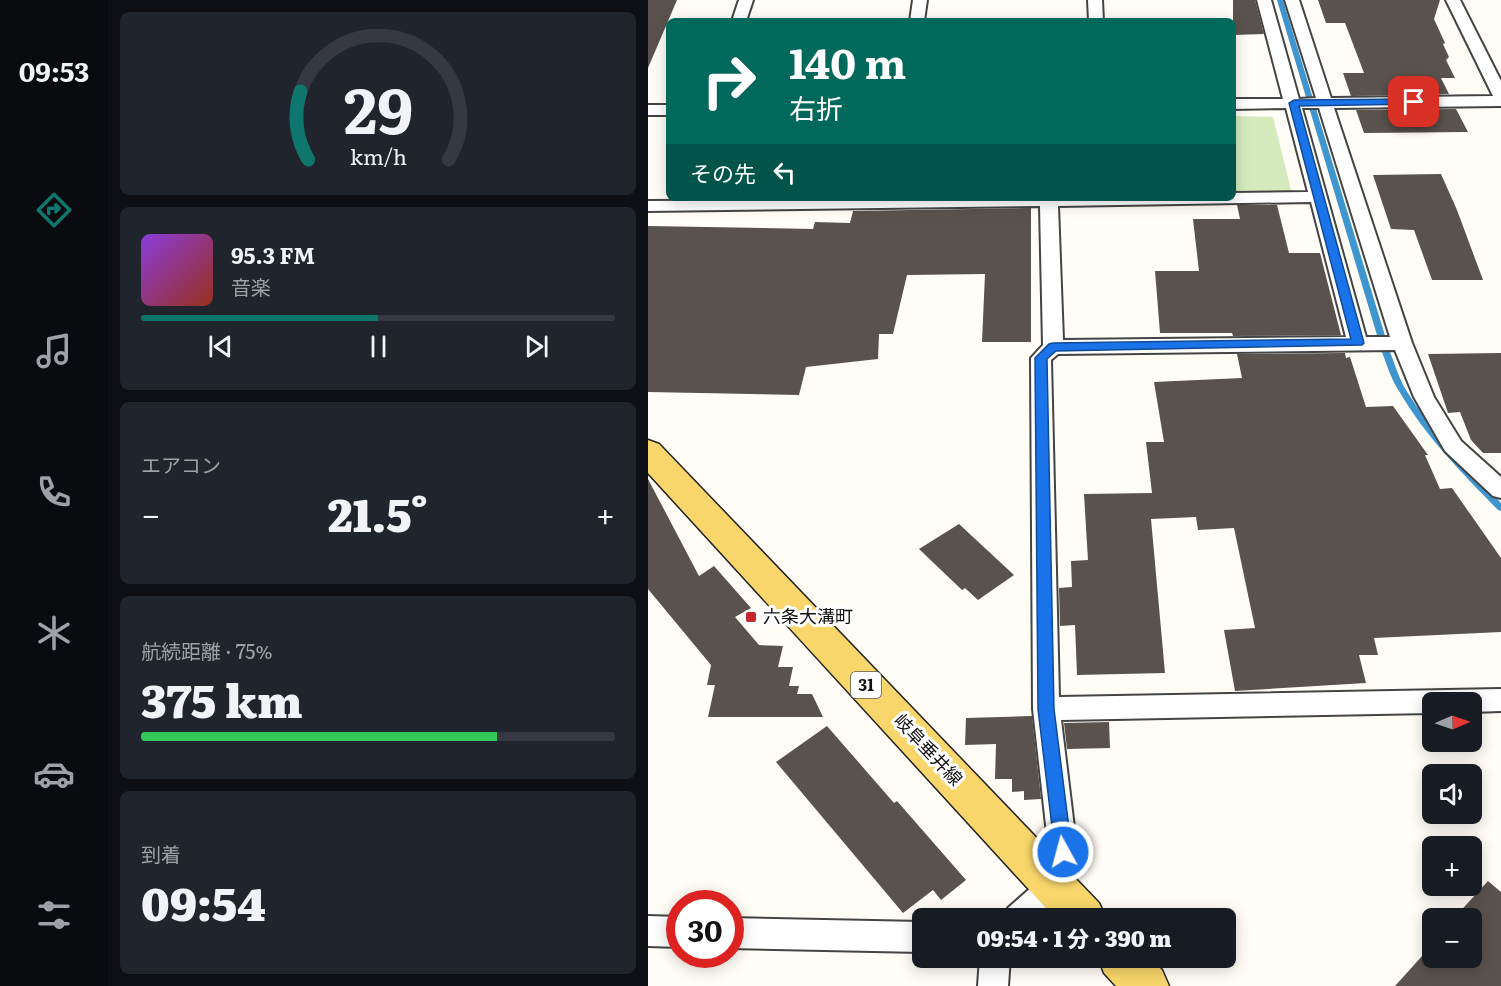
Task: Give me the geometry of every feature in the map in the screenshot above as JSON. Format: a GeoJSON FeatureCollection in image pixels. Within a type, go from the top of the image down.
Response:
{"type":"FeatureCollection","features":[{"type":"Feature","properties":{"kind":"main road","name":"岐阜垂井線"},"geometry":{"type":"LineString","coordinates":[[648,452],[1075,908]]}},
{"type":"Feature","properties":{"kind":"main road"},"geometry":{"type":"LineString","coordinates":[[1130,968],[1146,986]]}},
{"type":"Feature","properties":{"kind":"street"},"geometry":{"type":"LineString","coordinates":[[740,18],[746,0]]}},
{"type":"Feature","properties":{"kind":"street"},"geometry":{"type":"LineString","coordinates":[[917,18],[920,0]]}},
{"type":"Feature","properties":{"kind":"street"},"geometry":{"type":"LineString","coordinates":[[1095,0],[1096,18]]}},
{"type":"Feature","properties":{"kind":"street"},"geometry":{"type":"LineString","coordinates":[[1264,0],[1358,343]]}},
{"type":"Feature","properties":{"kind":"street"},"geometry":{"type":"LineString","coordinates":[[1292,0],[1402,343],[1424,398],[1453,446],[1501,490]]}},
{"type":"Feature","properties":{"kind":"street"},"geometry":{"type":"LineString","coordinates":[[1236,104],[1501,98],[1453,0]]}},
{"type":"Feature","properties":{"kind":"street"},"geometry":{"type":"LineString","coordinates":[[648,110],[666,110]]}},
{"type":"Feature","properties":{"kind":"street"},"geometry":{"type":"LineString","coordinates":[[1236,198],[1317,197]]}},
{"type":"Feature","properties":{"kind":"street"},"geometry":{"type":"LineString","coordinates":[[648,206],[678,202],[802,201]]}},
{"type":"Feature","properties":{"kind":"street"},"geometry":{"type":"LineString","coordinates":[[1049,201],[1053,347]]}},
{"type":"Feature","properties":{"kind":"street"},"geometry":{"type":"LineString","coordinates":[[1030,908],[1055,886],[1063,852],[1046,709],[1041,358],[1053,347],[1402,343]]}},
{"type":"Feature","properties":{"kind":"street"},"geometry":{"type":"LineString","coordinates":[[1046,709],[1501,700]]}},
{"type":"Feature","properties":{"kind":"street"},"geometry":{"type":"LineString","coordinates":[[648,931],[666,932]]}},
{"type":"Feature","properties":{"kind":"street"},"geometry":{"type":"LineString","coordinates":[[744,933],[912,937]]}},
{"type":"Feature","properties":{"kind":"street"},"geometry":{"type":"LineString","coordinates":[[993,986],[994,968]]}},
{"type":"Feature","properties":{"kind":"green space"},"geometry":{"type":"Polygon","coordinates":[[[1236,116],[1273,117],[1292,194],[1236,194],[1236,116]]]}},
{"type":"Feature","properties":{"kind":"building"},"geometry":{"type":"Polygon","coordinates":[[[648,0],[677,0],[669,18],[666,18],[666,26],[648,68],[648,0]]]}},
{"type":"Feature","properties":{"kind":"building"},"geometry":{"type":"Polygon","coordinates":[[[1233,0],[1255,0],[1264,34],[1236,35],[1236,18],[1233,18],[1233,0]]]}},
{"type":"Feature","properties":{"kind":"building"},"geometry":{"type":"Polygon","coordinates":[[[1318,0],[1440,0],[1434,19],[1445,43],[1443,44],[1449,57],[1446,60],[1455,78],[1441,78],[1449,94],[1351,96],[1343,73],[1364,73],[1345,23],[1326,23],[1318,0]]]}},
{"type":"Feature","properties":{"kind":"building"},"geometry":{"type":"Polygon","coordinates":[[[1456,109],[1468,132],[1364,133],[1356,110],[1456,109]]]}},
{"type":"Feature","properties":{"kind":"building"},"geometry":{"type":"Polygon","coordinates":[[[1441,174],[1483,280],[1432,280],[1414,230],[1391,229],[1373,175],[1441,174]]]}},
{"type":"Feature","properties":{"kind":"building"},"geometry":{"type":"Polygon","coordinates":[[[1237,205],[1277,205],[1289,253],[1320,253],[1341,335],[1233,336],[1232,333],[1160,333],[1155,271],[1199,271],[1193,219],[1240,219],[1237,205]]]}},
{"type":"Feature","properties":{"kind":"building"},"geometry":{"type":"Polygon","coordinates":[[[1031,208],[1031,342],[982,342],[985,274],[907,275],[893,334],[879,334],[878,359],[806,367],[799,395],[648,392],[648,226],[813,229],[815,222],[850,223],[853,211],[1031,208]]]}},
{"type":"Feature","properties":{"kind":"building"},"geometry":{"type":"Polygon","coordinates":[[[1345,353],[1346,358],[1350,357],[1366,407],[1393,406],[1428,455],[1425,455],[1440,489],[1452,488],[1501,558],[1501,632],[1374,638],[1378,655],[1359,655],[1366,683],[1235,691],[1224,630],[1255,628],[1234,528],[1198,530],[1196,517],[1151,519],[1165,673],[1077,675],[1075,625],[1060,626],[1059,588],[1072,587],[1071,561],[1088,560],[1084,494],[1152,493],[1146,442],[1164,442],[1154,382],[1242,378],[1237,354],[1345,353]]]}},
{"type":"Feature","properties":{"kind":"building"},"geometry":{"type":"Polygon","coordinates":[[[1501,353],[1501,453],[1483,453],[1471,440],[1460,412],[1448,413],[1428,354],[1501,353]]]}},
{"type":"Feature","properties":{"kind":"building"},"geometry":{"type":"Polygon","coordinates":[[[648,479],[699,576],[714,566],[751,608],[735,617],[759,645],[783,646],[778,667],[793,667],[789,686],[799,686],[797,694],[812,694],[823,717],[708,717],[715,685],[707,685],[711,665],[648,589],[648,479]]]}},
{"type":"Feature","properties":{"kind":"building"},"geometry":{"type":"Polygon","coordinates":[[[959,524],[1014,575],[978,600],[965,588],[962,590],[919,549],[959,524]]]}},
{"type":"Feature","properties":{"kind":"building"},"geometry":{"type":"Polygon","coordinates":[[[1032,716],[1041,799],[1024,800],[1024,791],[1012,792],[1012,779],[995,779],[996,744],[965,745],[966,718],[1032,716]]]}},
{"type":"Feature","properties":{"kind":"building"},"geometry":{"type":"Polygon","coordinates":[[[1109,722],[1110,748],[1067,749],[1064,723],[1109,722]]]}},
{"type":"Feature","properties":{"kind":"building"},"geometry":{"type":"Polygon","coordinates":[[[827,726],[894,803],[897,801],[966,880],[941,900],[933,890],[903,913],[776,762],[827,726]]]}},
{"type":"Feature","properties":{"kind":"building"},"geometry":{"type":"Polygon","coordinates":[[[1488,881],[1501,892],[1501,986],[1395,986],[1422,956],[1422,968],[1482,968],[1482,908],[1463,908],[1474,896],[1482,896],[1482,888],[1488,881]]]}},
{"type":"Feature","properties":{"kind":"waterway"},"geometry":{"type":"LineString","coordinates":[[1280,0],[1386,352],[1401,389],[1453,458],[1501,508]]}},
{"type":"Feature","properties":{"kind":"place","name":"六条大溝町"},"geometry":{"type":"Point","coordinates":[751,617]}},
{"type":"Feature","properties":{"kind":"route"},"geometry":{"type":"LineString","coordinates":[[1063,852],[1046,709],[1041,358],[1053,347],[1358,343],[1317,197],[1294,103],[1414,102]]}}]}
